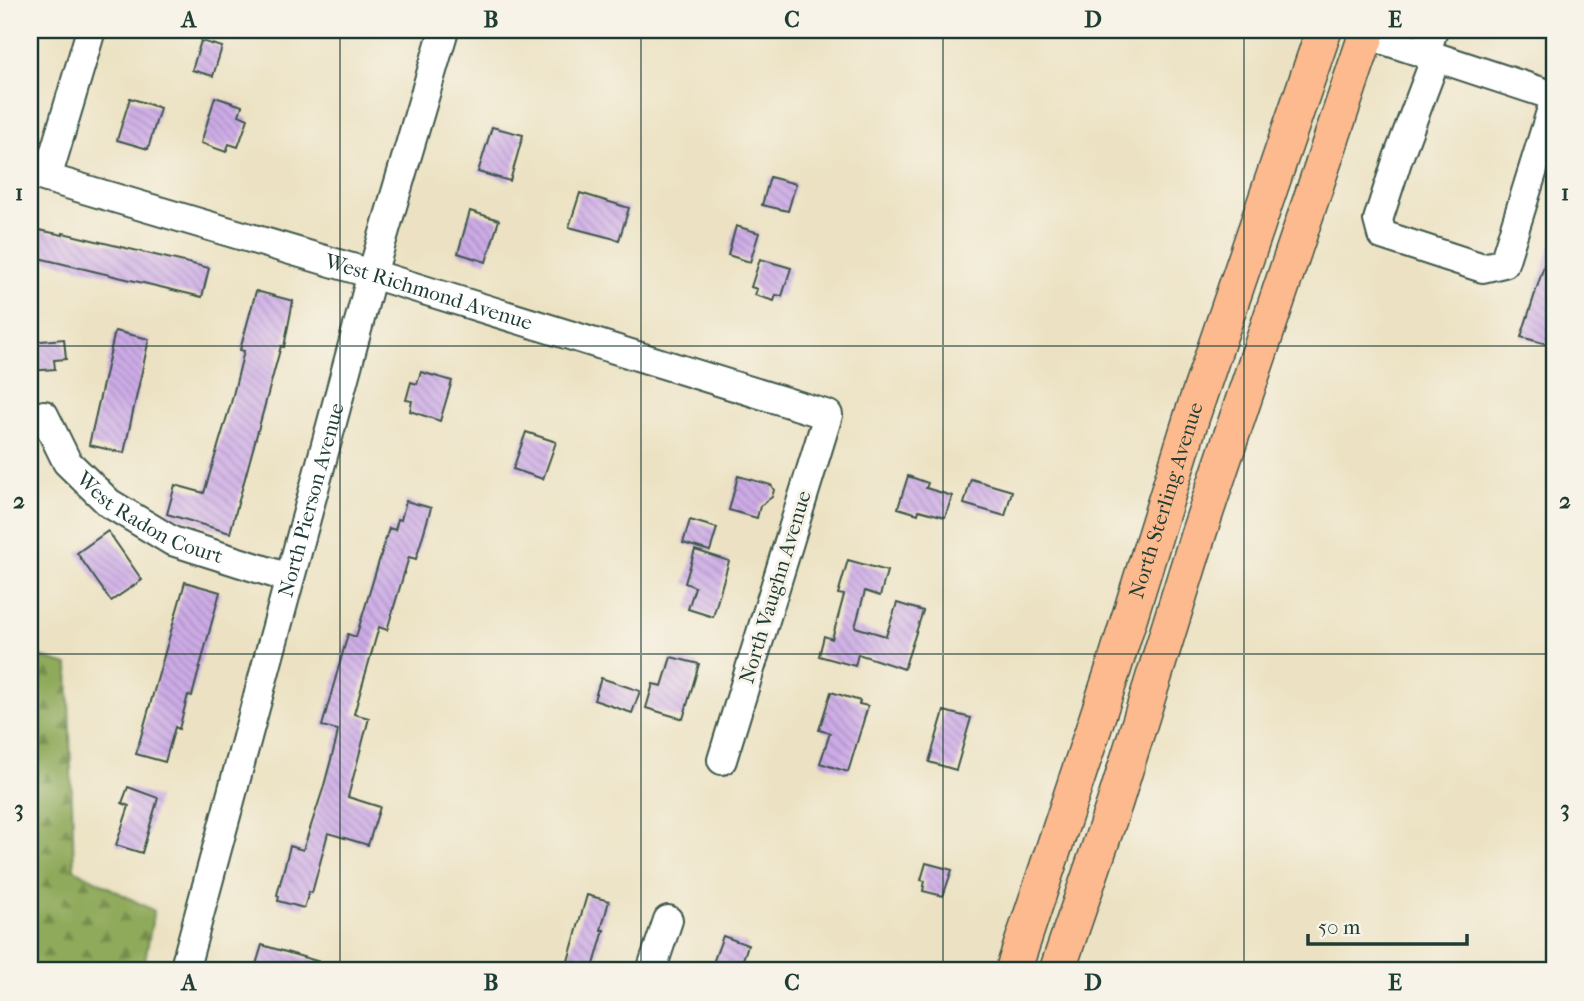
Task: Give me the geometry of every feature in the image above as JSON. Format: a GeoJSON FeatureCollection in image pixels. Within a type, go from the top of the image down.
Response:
{"type":"FeatureCollection","features":[{"type":"Feature","properties":{"kind":"main road","name":"North Sterling Avenue"},"geometry":{"type":"LineString","coordinates":[[1013,971],[1113,670],[1192,416],[1324,30]]}},
{"type":"Feature","properties":{"kind":"main road","name":"North Sterling Avenue"},"geometry":{"type":"LineString","coordinates":[[1057,971],[1115,802],[1199,532],[1367,32]]}},
{"type":"Feature","properties":{"kind":"street"},"geometry":{"type":"LineString","coordinates":[[39,175],[91,30]]}},
{"type":"Feature","properties":{"kind":"street","name":"North Pierson Avenue"},"geometry":{"type":"LineString","coordinates":[[184,971],[372,274],[444,30]]}},
{"type":"Feature","properties":{"kind":"street"},"geometry":{"type":"LineString","coordinates":[[1367,32],[1432,47],[1554,96]]}},
{"type":"Feature","properties":{"kind":"street"},"geometry":{"type":"LineString","coordinates":[[1432,47],[1378,220],[1382,235],[1483,268],[1504,263],[1554,102]]}},
{"type":"Feature","properties":{"kind":"street","name":"West Richmond Avenue"},"geometry":{"type":"LineString","coordinates":[[39,175],[372,274],[828,415]]}},
{"type":"Feature","properties":{"kind":"street","name":"West Radon Court"},"geometry":{"type":"LineString","coordinates":[[44,415],[67,462],[108,503],[172,541],[289,578]]}},
{"type":"Feature","properties":{"kind":"street","name":"North Vaughn Avenue"},"geometry":{"type":"LineString","coordinates":[[722,760],[828,415]]}},
{"type":"Feature","properties":{"kind":"street"},"geometry":{"type":"LineString","coordinates":[[651,971],[668,920]]}},
{"type":"Feature","properties":{"kind":"green space"},"geometry":{"type":"Polygon","coordinates":[[[30,654],[68,665],[74,869],[154,911],[143,971],[30,971],[30,654]]]}},
{"type":"Feature","properties":{"kind":"building"},"geometry":{"type":"Polygon","coordinates":[[[201,41],[222,47],[213,76],[192,70],[201,41]]]}},
{"type":"Feature","properties":{"kind":"building"},"geometry":{"type":"Polygon","coordinates":[[[215,97],[242,106],[239,115],[248,119],[238,147],[229,144],[226,152],[201,143],[215,97]]]}},
{"type":"Feature","properties":{"kind":"building"},"geometry":{"type":"Polygon","coordinates":[[[130,98],[160,108],[148,149],[117,140],[130,98]]]}},
{"type":"Feature","properties":{"kind":"building"},"geometry":{"type":"Polygon","coordinates":[[[492,127],[523,135],[510,181],[478,172],[492,127]]]}},
{"type":"Feature","properties":{"kind":"building"},"geometry":{"type":"Polygon","coordinates":[[[770,177],[796,184],[788,211],[762,205],[770,177]]]}},
{"type":"Feature","properties":{"kind":"building"},"geometry":{"type":"Polygon","coordinates":[[[580,193],[629,208],[619,240],[569,227],[580,193]]]}},
{"type":"Feature","properties":{"kind":"building"},"geometry":{"type":"Polygon","coordinates":[[[470,211],[499,220],[486,262],[458,253],[470,211]]]}},
{"type":"Feature","properties":{"kind":"building"},"geometry":{"type":"Polygon","coordinates":[[[736,226],[759,233],[750,262],[728,255],[736,226]]]}},
{"type":"Feature","properties":{"kind":"building"},"geometry":{"type":"Polygon","coordinates":[[[34,229],[63,233],[209,268],[202,297],[30,256],[34,229]]]}},
{"type":"Feature","properties":{"kind":"building"},"geometry":{"type":"Polygon","coordinates":[[[1551,244],[1554,245],[1554,346],[1521,337],[1551,244]]]}},
{"type":"Feature","properties":{"kind":"building"},"geometry":{"type":"Polygon","coordinates":[[[760,259],[791,268],[782,296],[776,295],[774,301],[755,295],[757,289],[751,287],[760,259]]]}},
{"type":"Feature","properties":{"kind":"building"},"geometry":{"type":"Polygon","coordinates":[[[256,291],[293,301],[284,347],[281,346],[230,533],[167,514],[175,485],[204,493],[231,403],[244,351],[240,350],[256,291]]]}},
{"type":"Feature","properties":{"kind":"building"},"geometry":{"type":"Polygon","coordinates":[[[115,331],[149,339],[124,453],[89,445],[115,331]]]}},
{"type":"Feature","properties":{"kind":"building"},"geometry":{"type":"Polygon","coordinates":[[[64,339],[66,359],[54,360],[55,369],[30,371],[30,342],[64,339]]]}},
{"type":"Feature","properties":{"kind":"building"},"geometry":{"type":"Polygon","coordinates":[[[421,372],[452,381],[440,421],[410,411],[412,401],[406,400],[411,382],[417,384],[421,372]]]}},
{"type":"Feature","properties":{"kind":"building"},"geometry":{"type":"Polygon","coordinates":[[[526,432],[556,442],[543,479],[513,469],[526,432]]]}},
{"type":"Feature","properties":{"kind":"building"},"geometry":{"type":"Polygon","coordinates":[[[738,476],[771,485],[774,490],[772,497],[760,506],[757,518],[729,510],[738,476]]]}},
{"type":"Feature","properties":{"kind":"building"},"geometry":{"type":"Polygon","coordinates":[[[908,476],[928,483],[926,488],[952,496],[945,517],[919,510],[918,514],[898,508],[908,476]]]}},
{"type":"Feature","properties":{"kind":"building"},"geometry":{"type":"Polygon","coordinates":[[[971,479],[1012,491],[1005,516],[964,504],[971,479]]]}},
{"type":"Feature","properties":{"kind":"building"},"geometry":{"type":"Polygon","coordinates":[[[406,501],[431,508],[416,559],[409,557],[387,630],[379,627],[354,714],[369,718],[348,797],[380,807],[368,845],[328,833],[312,893],[309,892],[304,908],[278,901],[277,895],[290,846],[303,850],[336,741],[338,730],[322,726],[348,634],[356,637],[389,528],[395,530],[406,501]]]}},
{"type":"Feature","properties":{"kind":"building"},"geometry":{"type":"Polygon","coordinates":[[[690,520],[717,528],[710,551],[683,543],[690,520]]]}},
{"type":"Feature","properties":{"kind":"building"},"geometry":{"type":"Polygon","coordinates":[[[108,531],[142,580],[111,601],[77,553],[108,531]]]}},
{"type":"Feature","properties":{"kind":"building"},"geometry":{"type":"Polygon","coordinates":[[[695,550],[729,561],[713,617],[688,609],[695,587],[685,583],[695,550]]]}},
{"type":"Feature","properties":{"kind":"building"},"geometry":{"type":"Polygon","coordinates":[[[848,560],[887,571],[880,596],[865,591],[855,627],[886,636],[897,603],[923,611],[904,669],[858,654],[855,666],[819,656],[824,636],[832,639],[844,595],[838,594],[848,560]]]}},
{"type":"Feature","properties":{"kind":"building"},"geometry":{"type":"Polygon","coordinates":[[[185,582],[220,592],[192,696],[188,695],[179,729],[175,727],[165,762],[136,754],[185,582]]]}},
{"type":"Feature","properties":{"kind":"building"},"geometry":{"type":"Polygon","coordinates":[[[671,657],[699,664],[683,719],[646,708],[653,684],[662,686],[671,657]]]}},
{"type":"Feature","properties":{"kind":"building"},"geometry":{"type":"Polygon","coordinates":[[[601,678],[640,691],[632,713],[594,700],[601,678]]]}},
{"type":"Feature","properties":{"kind":"building"},"geometry":{"type":"Polygon","coordinates":[[[831,692],[868,706],[848,772],[820,763],[830,733],[819,730],[831,692]]]}},
{"type":"Feature","properties":{"kind":"building"},"geometry":{"type":"Polygon","coordinates":[[[944,711],[971,718],[956,770],[929,762],[944,711]]]}},
{"type":"Feature","properties":{"kind":"building"},"geometry":{"type":"Polygon","coordinates":[[[128,787],[158,798],[142,853],[116,845],[129,806],[122,803],[128,787]]]}},
{"type":"Feature","properties":{"kind":"building"},"geometry":{"type":"Polygon","coordinates":[[[926,863],[952,870],[943,896],[923,891],[925,881],[921,880],[926,863]]]}},
{"type":"Feature","properties":{"kind":"building"},"geometry":{"type":"Polygon","coordinates":[[[587,895],[609,901],[593,968],[568,961],[587,895]]]}},
{"type":"Feature","properties":{"kind":"building"},"geometry":{"type":"Polygon","coordinates":[[[723,936],[748,945],[739,971],[710,971],[723,936]]]}},
{"type":"Feature","properties":{"kind":"building"},"geometry":{"type":"Polygon","coordinates":[[[262,945],[337,967],[336,971],[254,971],[262,945]]]}}]}
